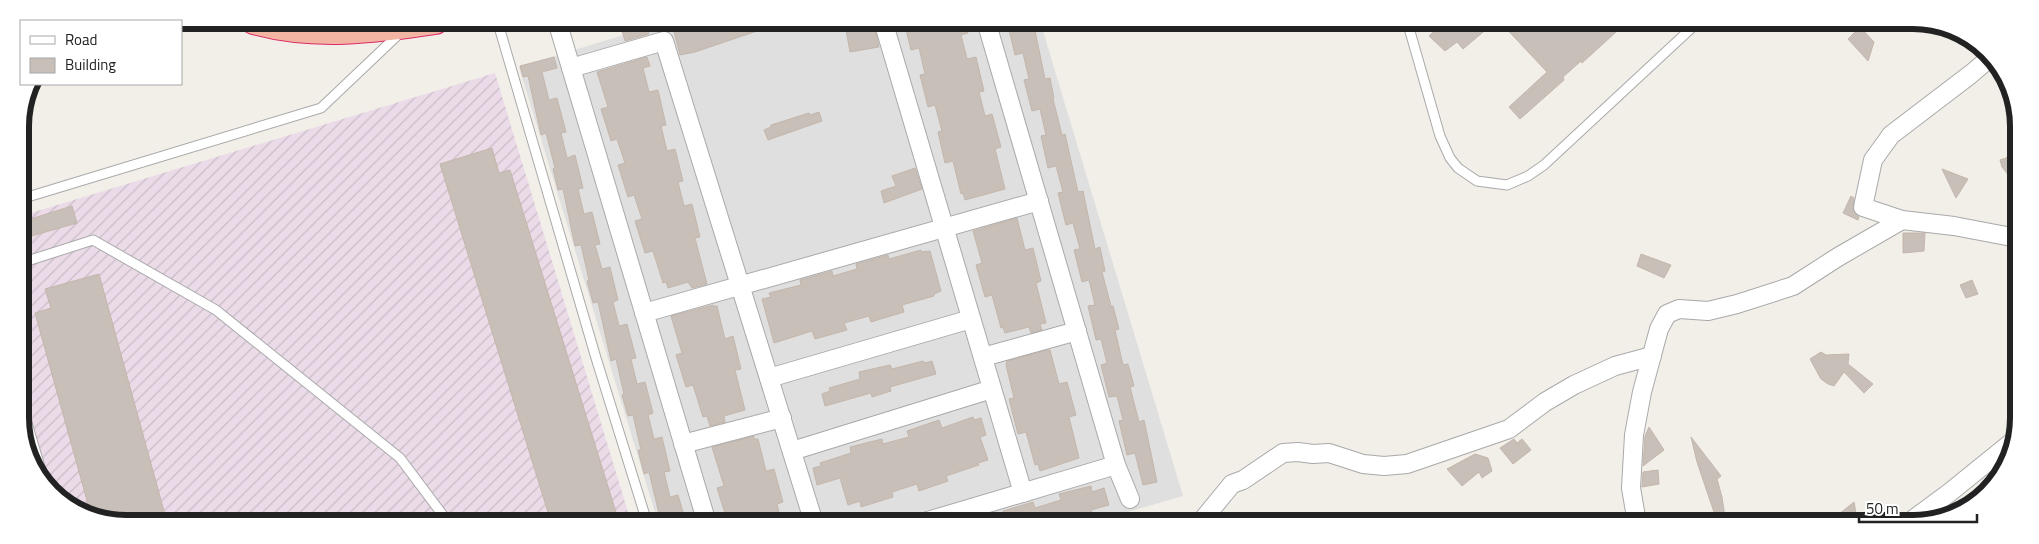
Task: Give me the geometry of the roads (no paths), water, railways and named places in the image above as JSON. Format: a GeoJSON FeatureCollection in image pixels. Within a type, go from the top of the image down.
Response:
{"type":"FeatureCollection","features":[{"type":"Feature","properties":{"kind":"highway"},"geometry":{"type":"LineString","coordinates":[[322,29],[361,31],[375,29]]}},
{"type":"Feature","properties":{"kind":"street"},"geometry":{"type":"LineString","coordinates":[[560,29],[705,515]]}},
{"type":"Feature","properties":{"kind":"street"},"geometry":{"type":"LineString","coordinates":[[885,29],[1023,493]]}},
{"type":"Feature","properties":{"kind":"street"},"geometry":{"type":"LineString","coordinates":[[988,29],[1116,465],[1130,499]]}},
{"type":"Feature","properties":{"kind":"street"},"geometry":{"type":"LineString","coordinates":[[571,68],[664,41],[812,515]]}},
{"type":"Feature","properties":{"kind":"street"},"geometry":{"type":"LineString","coordinates":[[1986,62],[1891,135],[1873,160],[1863,207],[1902,220],[1954,226],[2010,237]]}},
{"type":"Feature","properties":{"kind":"street"},"geometry":{"type":"LineString","coordinates":[[644,313],[1039,201]]}},
{"type":"Feature","properties":{"kind":"street"},"geometry":{"type":"LineString","coordinates":[[1635,515],[1630,488],[1634,435],[1642,392],[1659,329],[1667,314],[1679,309],[1708,311],[1793,286],[1838,256],[1902,220]]}},
{"type":"Feature","properties":{"kind":"street"},"geometry":{"type":"LineString","coordinates":[[769,378],[971,319]]}},
{"type":"Feature","properties":{"kind":"street"},"geometry":{"type":"LineString","coordinates":[[983,357],[1077,330]]}},
{"type":"Feature","properties":{"kind":"street"},"geometry":{"type":"LineString","coordinates":[[1207,515],[1232,484],[1244,480],[1283,454],[1298,452],[1313,454],[1329,453],[1364,464],[1384,466],[1407,464],[1509,429],[1545,402],[1574,385],[1615,366],[1652,356]]}},
{"type":"Feature","properties":{"kind":"street"},"geometry":{"type":"LineString","coordinates":[[792,451],[992,389]]}},
{"type":"Feature","properties":{"kind":"street"},"geometry":{"type":"LineString","coordinates":[[683,444],[782,418]]}},
{"type":"Feature","properties":{"kind":"street"},"geometry":{"type":"LineString","coordinates":[[1920,515],[1950,493],[2005,448]]}},
{"type":"Feature","properties":{"kind":"street"},"geometry":{"type":"LineString","coordinates":[[947,515],[1116,465]]}},
{"type":"Feature","properties":{"kind":"lane"},"geometry":{"type":"LineString","coordinates":[[29,197],[321,108],[414,29]]}},
{"type":"Feature","properties":{"kind":"lane"},"geometry":{"type":"LineString","coordinates":[[500,29],[596,358],[645,515]]}},
{"type":"Feature","properties":{"kind":"lane"},"geometry":{"type":"LineString","coordinates":[[1409,29],[1440,136],[1450,158],[1458,168],[1477,181],[1507,185],[1528,176],[1544,165],[1690,29]]}},
{"type":"Feature","properties":{"kind":"lane"},"geometry":{"type":"LineString","coordinates":[[29,260],[93,240],[216,310],[400,458],[443,515]]}},
{"type":"Feature","properties":{"kind":"lane"},"geometry":{"type":"LineString","coordinates":[[31,436],[37,457]]}}]}
